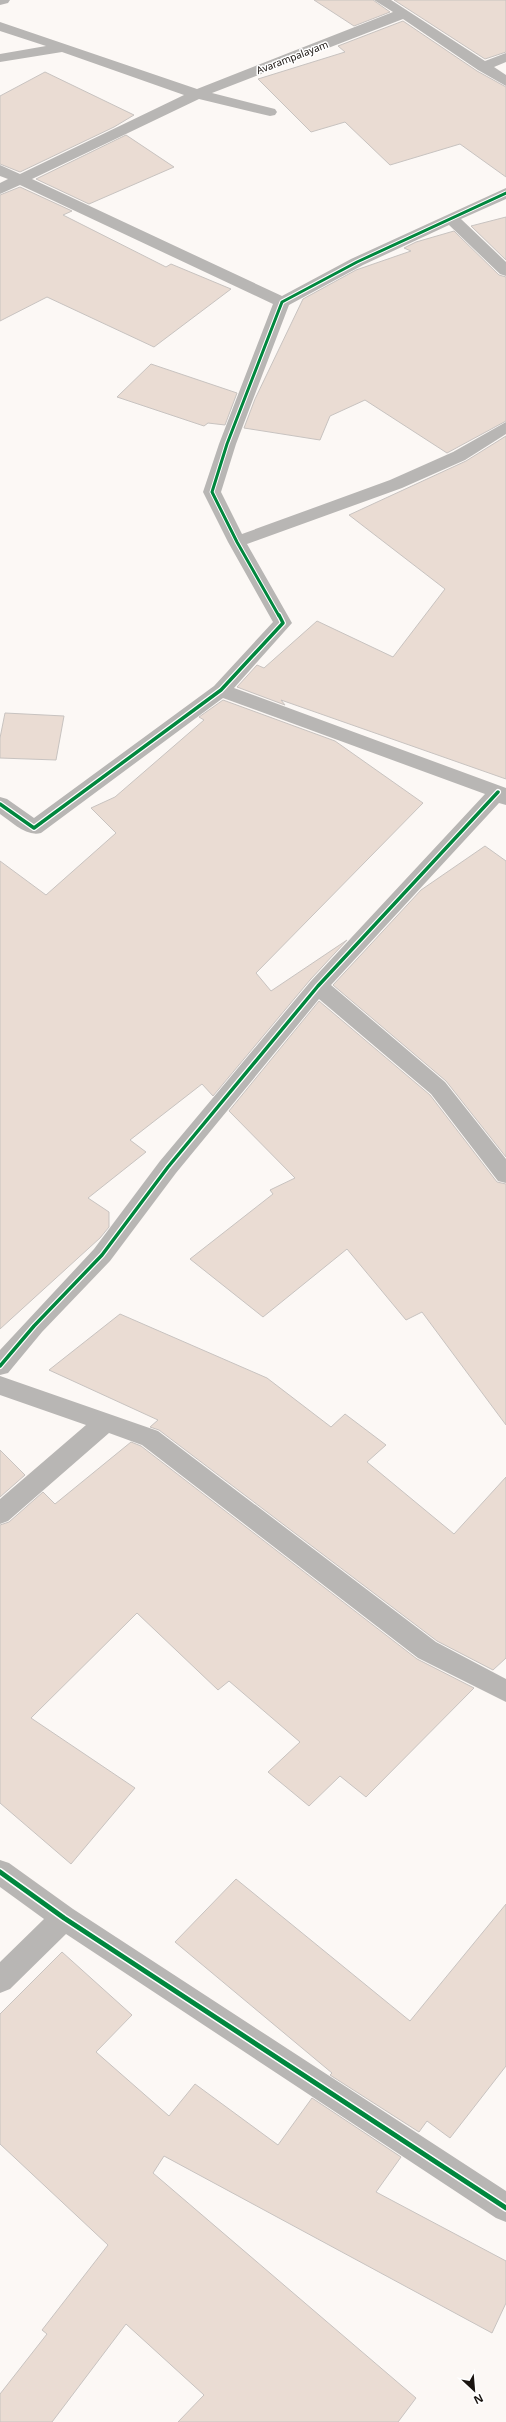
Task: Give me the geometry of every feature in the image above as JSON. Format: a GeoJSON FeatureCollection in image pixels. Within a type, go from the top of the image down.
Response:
{"type":"FeatureCollection","features":[{"type":"Feature","properties":{"kind":"street"},"geometry":{"type":"LineString","coordinates":[[381,0],[404,13],[506,82]]}},
{"type":"Feature","properties":{"kind":"street","name":"Avarampalayam"},"geometry":{"type":"LineString","coordinates":[[0,189],[197,94],[404,13]]}},
{"type":"Feature","properties":{"kind":"street"},"geometry":{"type":"LineString","coordinates":[[0,26],[197,94],[270,112]]}},
{"type":"Feature","properties":{"kind":"street"},"geometry":{"type":"LineString","coordinates":[[0,58],[63,48]]}},
{"type":"Feature","properties":{"kind":"street"},"geometry":{"type":"LineString","coordinates":[[484,67],[506,58]]}},
{"type":"Feature","properties":{"kind":"street"},"geometry":{"type":"LineString","coordinates":[[0,170],[18,180],[282,302]]}},
{"type":"Feature","properties":{"kind":"street"},"geometry":{"type":"LineString","coordinates":[[0,804],[34,828],[221,690],[283,623],[237,542],[212,492],[220,462],[265,351],[282,302],[358,262],[506,193]]}},
{"type":"Feature","properties":{"kind":"street"},"geometry":{"type":"LineString","coordinates":[[452,219],[506,270]]}},
{"type":"Feature","properties":{"kind":"street"},"geometry":{"type":"LineString","coordinates":[[237,542],[396,484],[459,456],[506,427]]}},
{"type":"Feature","properties":{"kind":"street"},"geometry":{"type":"LineString","coordinates":[[0,1366],[34,1326],[102,1255],[168,1168],[318,986],[502,795],[221,690]]}},
{"type":"Feature","properties":{"kind":"street"},"geometry":{"type":"LineString","coordinates":[[318,986],[438,1088],[506,1175]]}},
{"type":"Feature","properties":{"kind":"street"},"geometry":{"type":"LineString","coordinates":[[0,1385],[150,1438],[427,1650],[506,1691]]}},
{"type":"Feature","properties":{"kind":"street"},"geometry":{"type":"LineString","coordinates":[[0,1514],[104,1423]]}},
{"type":"Feature","properties":{"kind":"street"},"geometry":{"type":"LineString","coordinates":[[0,1872],[64,1918],[506,2208]]}},
{"type":"Feature","properties":{"kind":"street"},"geometry":{"type":"LineString","coordinates":[[0,1980],[64,1918]]}},
{"type":"Feature","properties":{"kind":"building"},"geometry":{"type":"Polygon","coordinates":[[[314,0],[373,0],[390,12],[354,26],[314,0]]]}},
{"type":"Feature","properties":{"kind":"building"},"geometry":{"type":"Polygon","coordinates":[[[394,0],[506,0],[506,52],[485,59],[394,0]]]}},
{"type":"Feature","properties":{"kind":"building"},"geometry":{"type":"Polygon","coordinates":[[[403,21],[477,71],[506,87],[506,177],[460,144],[390,165],[345,122],[311,132],[258,79],[345,52],[338,46],[403,21]]]}},
{"type":"Feature","properties":{"kind":"building"},"geometry":{"type":"Polygon","coordinates":[[[45,72],[134,115],[114,127],[20,172],[0,164],[0,96],[45,72]]]}},
{"type":"Feature","properties":{"kind":"building"},"geometry":{"type":"Polygon","coordinates":[[[126,135],[174,167],[89,204],[36,179],[126,135]]]}},
{"type":"Feature","properties":{"kind":"building"},"geometry":{"type":"Polygon","coordinates":[[[20,187],[72,211],[63,215],[166,267],[171,264],[231,289],[154,347],[47,297],[0,321],[0,195],[20,187]]]}},
{"type":"Feature","properties":{"kind":"building"},"geometry":{"type":"Polygon","coordinates":[[[506,217],[506,260],[471,226],[506,217]]]}},
{"type":"Feature","properties":{"kind":"building"},"geometry":{"type":"Polygon","coordinates":[[[454,231],[499,275],[506,277],[506,421],[447,453],[365,400],[330,416],[320,440],[244,428],[255,399],[303,299],[356,270],[411,251],[404,248],[416,242],[454,231]]]}},
{"type":"Feature","properties":{"kind":"building"},"geometry":{"type":"Polygon","coordinates":[[[151,364],[237,393],[225,425],[208,423],[204,426],[117,397],[151,364]]]}},
{"type":"Feature","properties":{"kind":"building"},"geometry":{"type":"Polygon","coordinates":[[[506,436],[506,779],[281,700],[285,705],[237,687],[257,665],[264,668],[317,621],[393,657],[445,589],[349,515],[466,461],[506,436]]]}},
{"type":"Feature","properties":{"kind":"building"},"geometry":{"type":"Polygon","coordinates":[[[223,700],[335,741],[423,803],[256,973],[271,991],[347,940],[310,980],[213,1096],[202,1084],[130,1140],[146,1152],[88,1198],[109,1212],[109,1227],[100,1238],[0,1329],[0,861],[46,895],[116,833],[91,808],[115,797],[204,720],[199,717],[223,700]]]}},
{"type":"Feature","properties":{"kind":"building"},"geometry":{"type":"Polygon","coordinates":[[[5,713],[64,716],[56,760],[0,758],[0,738],[5,713]]]}},
{"type":"Feature","properties":{"kind":"building"},"geometry":{"type":"Polygon","coordinates":[[[485,846],[506,861],[506,1157],[446,1081],[333,985],[421,890],[485,846]]]}},
{"type":"Feature","properties":{"kind":"building"},"geometry":{"type":"Polygon","coordinates":[[[319,1001],[430,1095],[497,1182],[506,1184],[506,1425],[422,1312],[406,1320],[347,1249],[263,1317],[190,1259],[273,1194],[270,1190],[295,1178],[229,1111],[319,1001]]]}},
{"type":"Feature","properties":{"kind":"building"},"geometry":{"type":"Polygon","coordinates":[[[120,1314],[267,1378],[331,1427],[345,1414],[386,1445],[367,1462],[454,1534],[506,1477],[506,1658],[493,1670],[437,1641],[159,1430],[150,1427],[158,1420],[49,1370],[120,1314]]]}},
{"type":"Feature","properties":{"kind":"building"},"geometry":{"type":"Polygon","coordinates":[[[131,1442],[141,1446],[417,1659],[474,1688],[366,1797],[340,1776],[309,1806],[268,1772],[300,1742],[229,1681],[218,1690],[137,1613],[31,1718],[135,1788],[71,1864],[0,1803],[0,1525],[9,1522],[43,1492],[55,1504],[131,1442]]]}},
{"type":"Feature","properties":{"kind":"building"},"geometry":{"type":"Polygon","coordinates":[[[0,1450],[25,1475],[0,1497],[0,1450]]]}},
{"type":"Feature","properties":{"kind":"building"},"geometry":{"type":"Polygon","coordinates":[[[236,1879],[410,2021],[506,1904],[506,2066],[450,2138],[427,2121],[419,2132],[330,2075],[332,2073],[175,1942],[236,1879]]]}},
{"type":"Feature","properties":{"kind":"building"},"geometry":{"type":"Polygon","coordinates":[[[62,1952],[132,2015],[96,2052],[169,2116],[195,2084],[278,2145],[312,2098],[401,2157],[376,2192],[506,2261],[506,2303],[492,2333],[164,2156],[153,2173],[416,2398],[398,2422],[178,2422],[204,2395],[126,2324],[52,2422],[0,2422],[0,2394],[47,2334],[42,2330],[108,2245],[0,2144],[0,2014],[62,1952]]]}},
{"type":"Feature","properties":{"kind":"cycle path"},"geometry":{"type":"LineString","coordinates":[[0,804],[34,828],[221,690],[283,623],[237,542],[212,492],[227,444],[282,302],[357,262],[506,193]]}},
{"type":"Feature","properties":{"kind":"cycle path"},"geometry":{"type":"LineString","coordinates":[[0,1366],[34,1326],[102,1255],[168,1167],[318,986],[498,792]]}},
{"type":"Feature","properties":{"kind":"cycle path"},"geometry":{"type":"LineString","coordinates":[[0,1872],[64,1918],[506,2208]]}}]}
